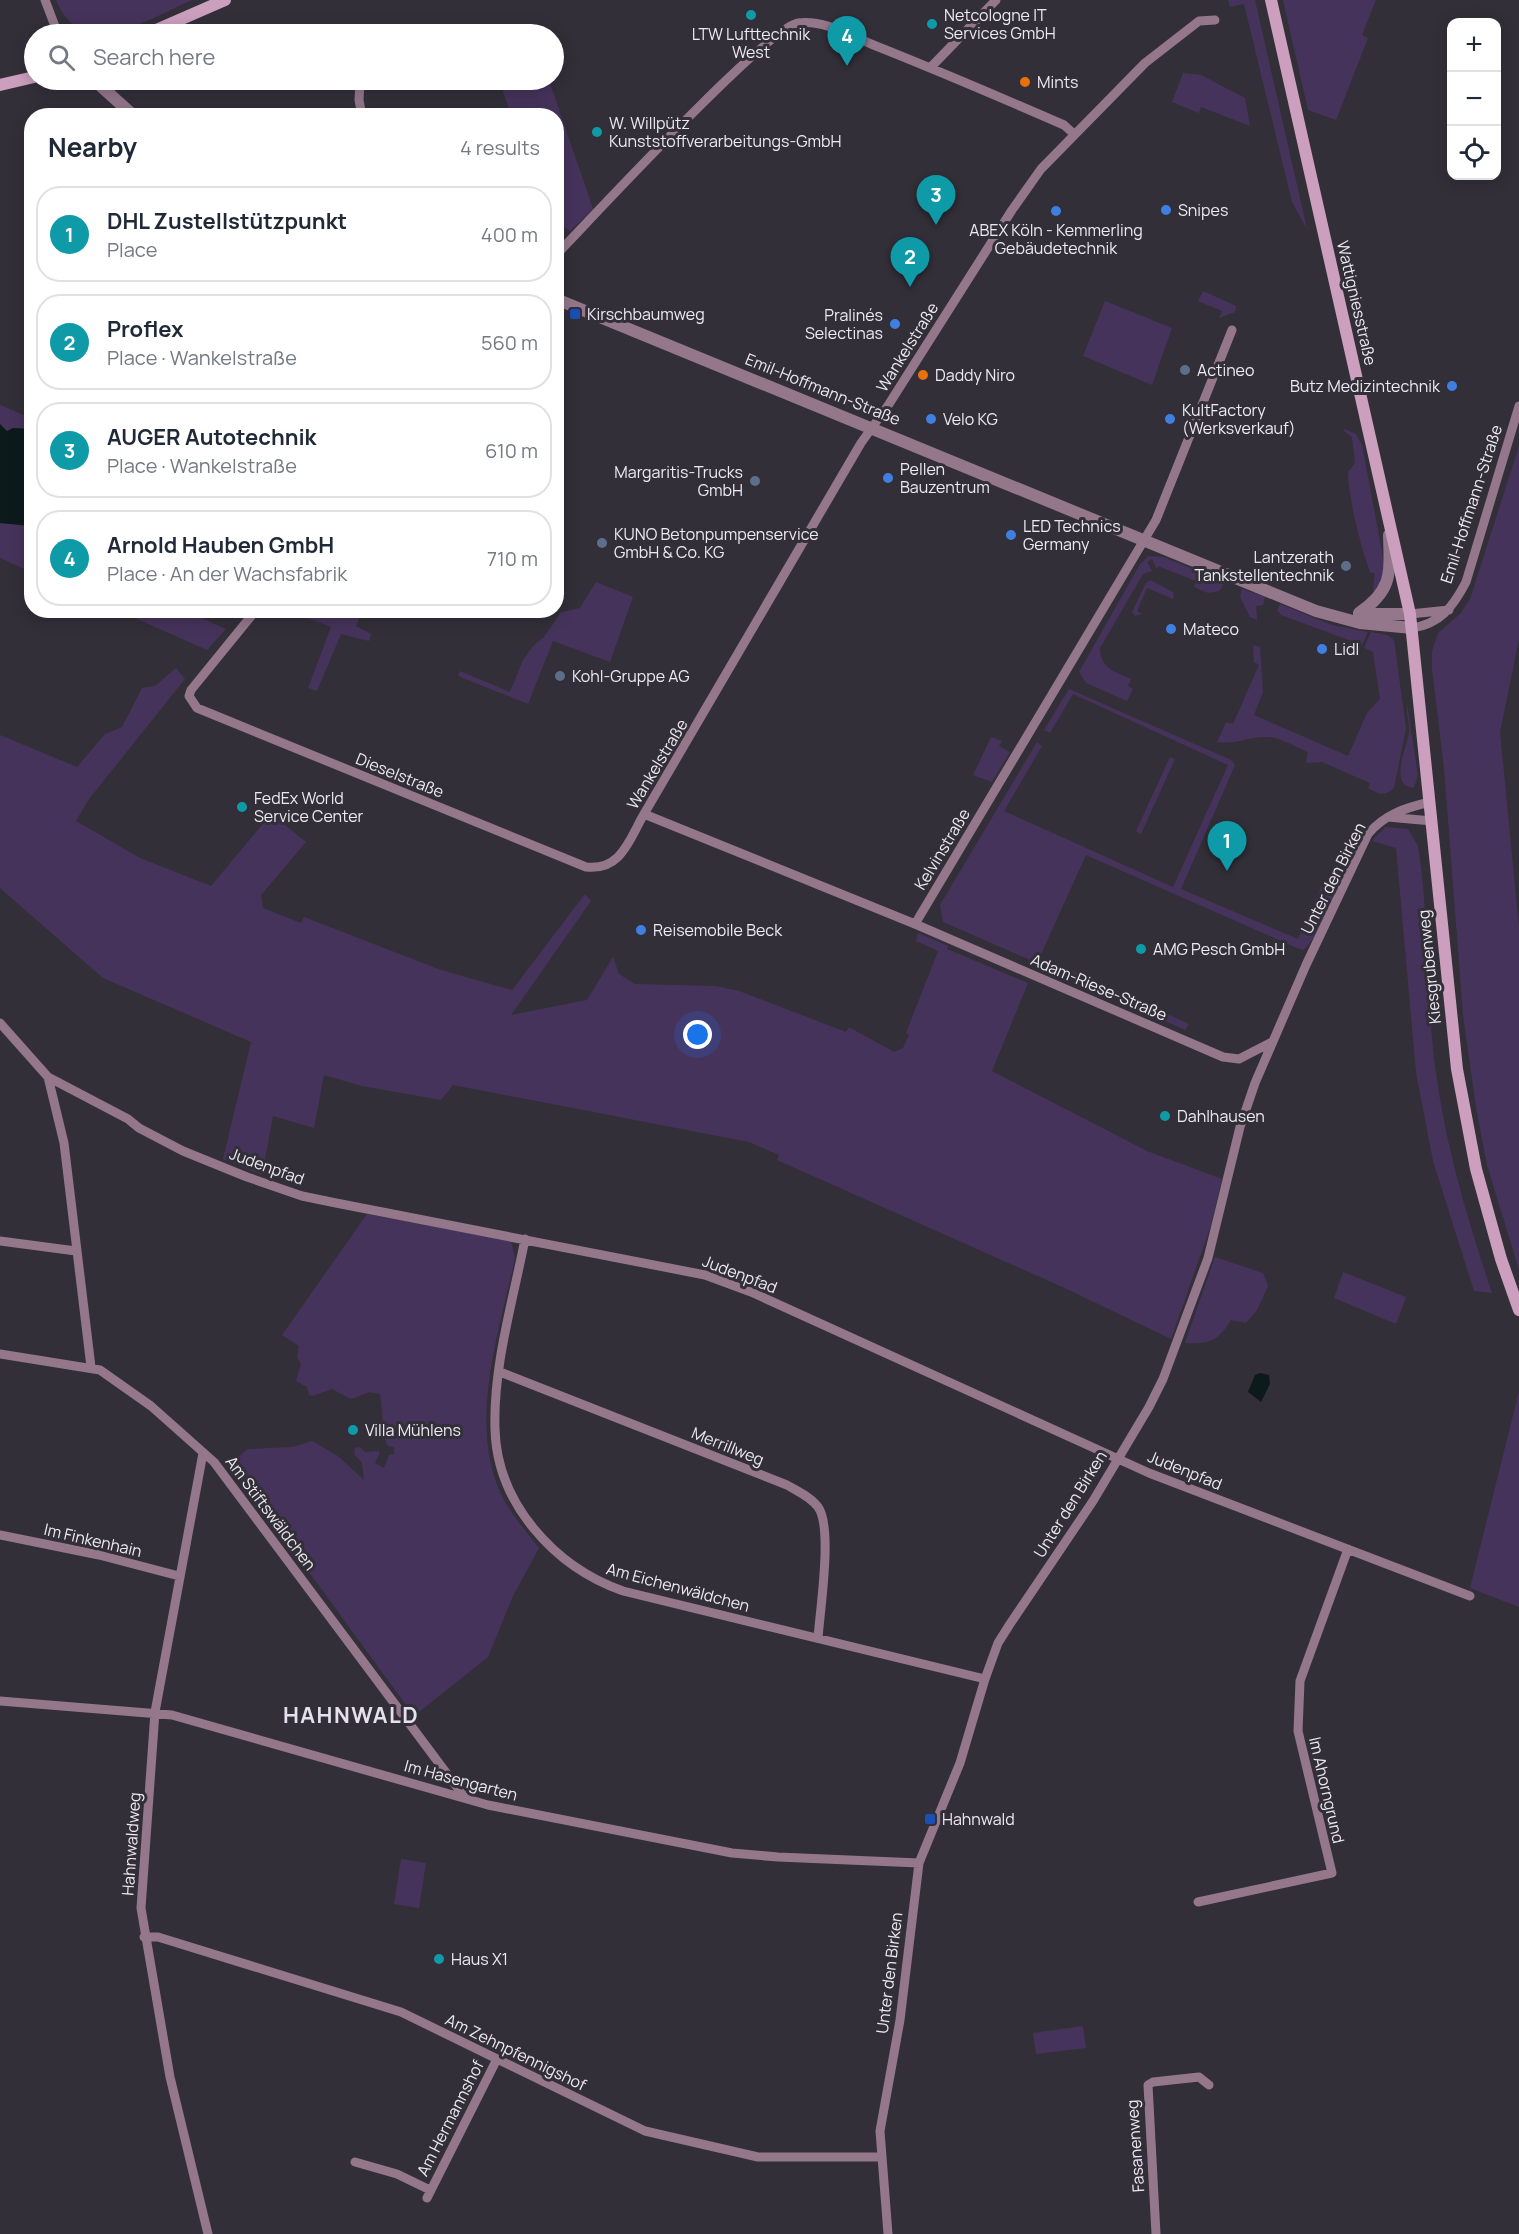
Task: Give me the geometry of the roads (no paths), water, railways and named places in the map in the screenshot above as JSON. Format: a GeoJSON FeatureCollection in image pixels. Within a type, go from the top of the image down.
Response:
{"type":"FeatureCollection","features":[{"type":"Feature","properties":{"kind":"main road"},"geometry":{"type":"LineString","coordinates":[[170,24],[225,0]]}},
{"type":"Feature","properties":{"kind":"main road","name":"Wattigniesstraße"},"geometry":{"type":"LineString","coordinates":[[1271,0],[1410,614]]}},
{"type":"Feature","properties":{"kind":"main road"},"geometry":{"type":"LineString","coordinates":[[0,85],[24,79]]}},
{"type":"Feature","properties":{"kind":"main road","name":"Kiesgrubenweg"},"geometry":{"type":"LineString","coordinates":[[1410,614],[1432,821],[1440,930],[1457,1069],[1476,1169],[1501,1260],[1519,1310]]}},
{"type":"Feature","properties":{"kind":"street"},"geometry":{"type":"LineString","coordinates":[[45,0],[54,24]]}},
{"type":"Feature","properties":{"kind":"street"},"geometry":{"type":"LineString","coordinates":[[931,67],[996,0]]}},
{"type":"Feature","properties":{"kind":"street","name":"Wankelstraße"},"geometry":{"type":"LineString","coordinates":[[608,866],[618,858],[872,426],[1028,186],[1074,134],[1145,63],[1200,21],[1215,20]]}},
{"type":"Feature","properties":{"kind":"street"},"geometry":{"type":"LineString","coordinates":[[564,247],[735,74],[784,29],[803,22],[820,24],[931,67],[1064,125],[1074,134]]}},
{"type":"Feature","properties":{"kind":"street"},"geometry":{"type":"LineString","coordinates":[[105,90],[125,108]]}},
{"type":"Feature","properties":{"kind":"street"},"geometry":{"type":"LineString","coordinates":[[360,90],[360,108]]}},
{"type":"Feature","properties":{"kind":"street","name":"Emil-Hoffmann-Straße"},"geometry":{"type":"LineString","coordinates":[[564,302],[872,426],[1316,611],[1360,623],[1412,628],[1429,625],[1449,610],[1466,582],[1519,406]]}},
{"type":"Feature","properties":{"kind":"street","name":"Kelvinstraße"},"geometry":{"type":"LineString","coordinates":[[915,924],[1146,539],[1156,520],[1232,330]]}},
{"type":"Feature","properties":{"kind":"street"},"geometry":{"type":"LineString","coordinates":[[1359,614],[1375,603],[1387,585],[1388,519]]}},
{"type":"Feature","properties":{"kind":"street","name":"Emil-Hoffmann-Straße"},"geometry":{"type":"LineString","coordinates":[[1343,617],[1359,614],[1410,614],[1449,610]]}},
{"type":"Feature","properties":{"kind":"street","name":"Dieselstraße"},"geometry":{"type":"LineString","coordinates":[[249,618],[196,681],[189,696],[192,703],[207,713],[586,867],[608,866]]}},
{"type":"Feature","properties":{"kind":"street","name":"Unter den Birken"},"geometry":{"type":"LineString","coordinates":[[888,2234],[880,2157],[883,2105],[900,2020],[919,1863],[960,1763],[998,1643],[1076,1527],[1149,1407],[1208,1258],[1240,1127],[1272,1042],[1368,834],[1395,811],[1430,802]]}},
{"type":"Feature","properties":{"kind":"street"},"geometry":{"type":"LineString","coordinates":[[644,814],[915,924]]}},
{"type":"Feature","properties":{"kind":"street","name":"Unter den Birken"},"geometry":{"type":"LineString","coordinates":[[1388,817],[1432,821]]}},
{"type":"Feature","properties":{"kind":"street","name":"Adam-Riese-Straße"},"geometry":{"type":"LineString","coordinates":[[915,924],[1223,1057],[1239,1059],[1272,1042]]}},
{"type":"Feature","properties":{"kind":"street","name":"Judenpfad"},"geometry":{"type":"LineString","coordinates":[[0,1023],[48,1077],[183,1151],[266,1184],[346,1205],[705,1275],[756,1295],[1149,1473],[1470,1596]]}},
{"type":"Feature","properties":{"kind":"street"},"geometry":{"type":"LineString","coordinates":[[0,1354],[91,1367],[64,1143],[48,1077]]}},
{"type":"Feature","properties":{"kind":"street","name":"Am Eichenwäldchen"},"geometry":{"type":"LineString","coordinates":[[525,1239],[500,1372],[495,1430],[498,1454],[507,1482],[530,1524],[569,1564],[586,1576],[623,1592],[985,1679]]}},
{"type":"Feature","properties":{"kind":"street"},"geometry":{"type":"LineString","coordinates":[[0,1241],[76,1251]]}},
{"type":"Feature","properties":{"kind":"street","name":"Am Stiftswäldchen"},"geometry":{"type":"LineString","coordinates":[[91,1367],[111,1377],[151,1406],[214,1462],[465,1798]]}},
{"type":"Feature","properties":{"kind":"street","name":"Merrillweg"},"geometry":{"type":"LineString","coordinates":[[500,1372],[787,1485],[805,1496],[818,1507],[824,1524],[825,1542],[818,1638]]}},
{"type":"Feature","properties":{"kind":"street","name":"Hahnwaldweg"},"geometry":{"type":"LineString","coordinates":[[203,1453],[155,1712],[141,1908],[144,1937],[174,2098],[208,2234]]}},
{"type":"Feature","properties":{"kind":"street","name":"Im Finkenhain"},"geometry":{"type":"LineString","coordinates":[[0,1535],[99,1555],[179,1576]]}},
{"type":"Feature","properties":{"kind":"street","name":"Im Ahorngrund"},"geometry":{"type":"LineString","coordinates":[[1198,1902],[1332,1873],[1298,1731],[1300,1681],[1348,1549]]}},
{"type":"Feature","properties":{"kind":"street","name":"Im Hasengarten"},"geometry":{"type":"LineString","coordinates":[[0,1701],[155,1712],[465,1798],[732,1852],[778,1857],[919,1863]]}},
{"type":"Feature","properties":{"kind":"street","name":"Am Zehnpfennigshof"},"geometry":{"type":"LineString","coordinates":[[144,1937],[158,1937],[384,2006],[645,2131],[758,2157],[880,2157]]}},
{"type":"Feature","properties":{"kind":"street","name":"Am Hermannshof"},"geometry":{"type":"LineString","coordinates":[[355,2162],[397,2174],[428,2194],[497,2059]]}},
{"type":"Feature","properties":{"kind":"street","name":"Fasanenweg"},"geometry":{"type":"LineString","coordinates":[[1156,2234],[1148,2085],[1153,2082],[1199,2077],[1209,2085]]}},
{"type":"Feature","properties":{"kind":"place","name":"LTW Lufttechnik West"},"geometry":{"type":"Point","coordinates":[751,15]}},
{"type":"Feature","properties":{"kind":"place","name":"Netcologne IT Services GmbH"},"geometry":{"type":"Point","coordinates":[932,24]}},
{"type":"Feature","properties":{"kind":"place","name":"Arnold Hauben GmbH"},"geometry":{"type":"Point","coordinates":[847,66]}},
{"type":"Feature","properties":{"kind":"place","name":"Mints"},"geometry":{"type":"Point","coordinates":[1025,82]}},
{"type":"Feature","properties":{"kind":"place","name":"W. Willpütz Kunststoffverarbeitungs-GmbH"},"geometry":{"type":"Point","coordinates":[597,132]}},
{"type":"Feature","properties":{"kind":"place","name":"Snipes"},"geometry":{"type":"Point","coordinates":[1166,210]}},
{"type":"Feature","properties":{"kind":"place","name":"ABEX Köln - Kemmerling Gebäudetechnik"},"geometry":{"type":"Point","coordinates":[1056,211]}},
{"type":"Feature","properties":{"kind":"place","name":"AUGER Autotechnik"},"geometry":{"type":"Point","coordinates":[936,225]}},
{"type":"Feature","properties":{"kind":"place","name":"Proflex"},"geometry":{"type":"Point","coordinates":[910,287]}},
{"type":"Feature","properties":{"kind":"place","name":"Kirschbaumweg"},"geometry":{"type":"Point","coordinates":[575,314]}},
{"type":"Feature","properties":{"kind":"place","name":"Pralinés Selectinas"},"geometry":{"type":"Point","coordinates":[895,324]}},
{"type":"Feature","properties":{"kind":"place","name":"Actineo"},"geometry":{"type":"Point","coordinates":[1185,370]}},
{"type":"Feature","properties":{"kind":"place","name":"Daddy Niro"},"geometry":{"type":"Point","coordinates":[923,375]}},
{"type":"Feature","properties":{"kind":"place","name":"Butz Medizintechnik"},"geometry":{"type":"Point","coordinates":[1452,386]}},
{"type":"Feature","properties":{"kind":"place","name":"Velo KG"},"geometry":{"type":"Point","coordinates":[931,419]}},
{"type":"Feature","properties":{"kind":"place","name":"KultFactory (Werksverkauf)"},"geometry":{"type":"Point","coordinates":[1170,419]}},
{"type":"Feature","properties":{"kind":"place","name":"Pellen Bauzentrum"},"geometry":{"type":"Point","coordinates":[888,478]}},
{"type":"Feature","properties":{"kind":"place","name":"Margaritis-Trucks GmbH"},"geometry":{"type":"Point","coordinates":[755,481]}},
{"type":"Feature","properties":{"kind":"place","name":"LED Technics Germany"},"geometry":{"type":"Point","coordinates":[1011,535]}},
{"type":"Feature","properties":{"kind":"place","name":"KUNO Betonpumpenservice GmbH & Co. KG"},"geometry":{"type":"Point","coordinates":[602,543]}},
{"type":"Feature","properties":{"kind":"place","name":"Lantzerath Tankstellentechnik"},"geometry":{"type":"Point","coordinates":[1346,566]}},
{"type":"Feature","properties":{"kind":"place","name":"Mateco"},"geometry":{"type":"Point","coordinates":[1171,629]}},
{"type":"Feature","properties":{"kind":"place","name":"Lidl"},"geometry":{"type":"Point","coordinates":[1322,649]}},
{"type":"Feature","properties":{"kind":"place","name":"Kohl-Gruppe AG"},"geometry":{"type":"Point","coordinates":[560,676]}},
{"type":"Feature","properties":{"kind":"place","name":"FedEx World Service Center"},"geometry":{"type":"Point","coordinates":[242,807]}},
{"type":"Feature","properties":{"kind":"place","name":"DHL Zustellstützpunkt"},"geometry":{"type":"Point","coordinates":[1227,871]}},
{"type":"Feature","properties":{"kind":"place","name":"Reisemobile Beck"},"geometry":{"type":"Point","coordinates":[641,930]}},
{"type":"Feature","properties":{"kind":"place","name":"AMG Pesch GmbH"},"geometry":{"type":"Point","coordinates":[1141,949]}},
{"type":"Feature","properties":{"kind":"place","name":"Dahlhausen"},"geometry":{"type":"Point","coordinates":[1165,1116]}},
{"type":"Feature","properties":{"kind":"place","name":"Villa Mühlens"},"geometry":{"type":"Point","coordinates":[353,1430]}},
{"type":"Feature","properties":{"kind":"place","name":"Hahnwald"},"geometry":{"type":"Point","coordinates":[930,1819]}},
{"type":"Feature","properties":{"kind":"place","name":"Haus X1"},"geometry":{"type":"Point","coordinates":[439,1959]}},
{"type":"Feature","properties":{"kind":"district","name":"HAHNWALD"},"geometry":{"type":"Point","coordinates":[351,1715]}}]}
